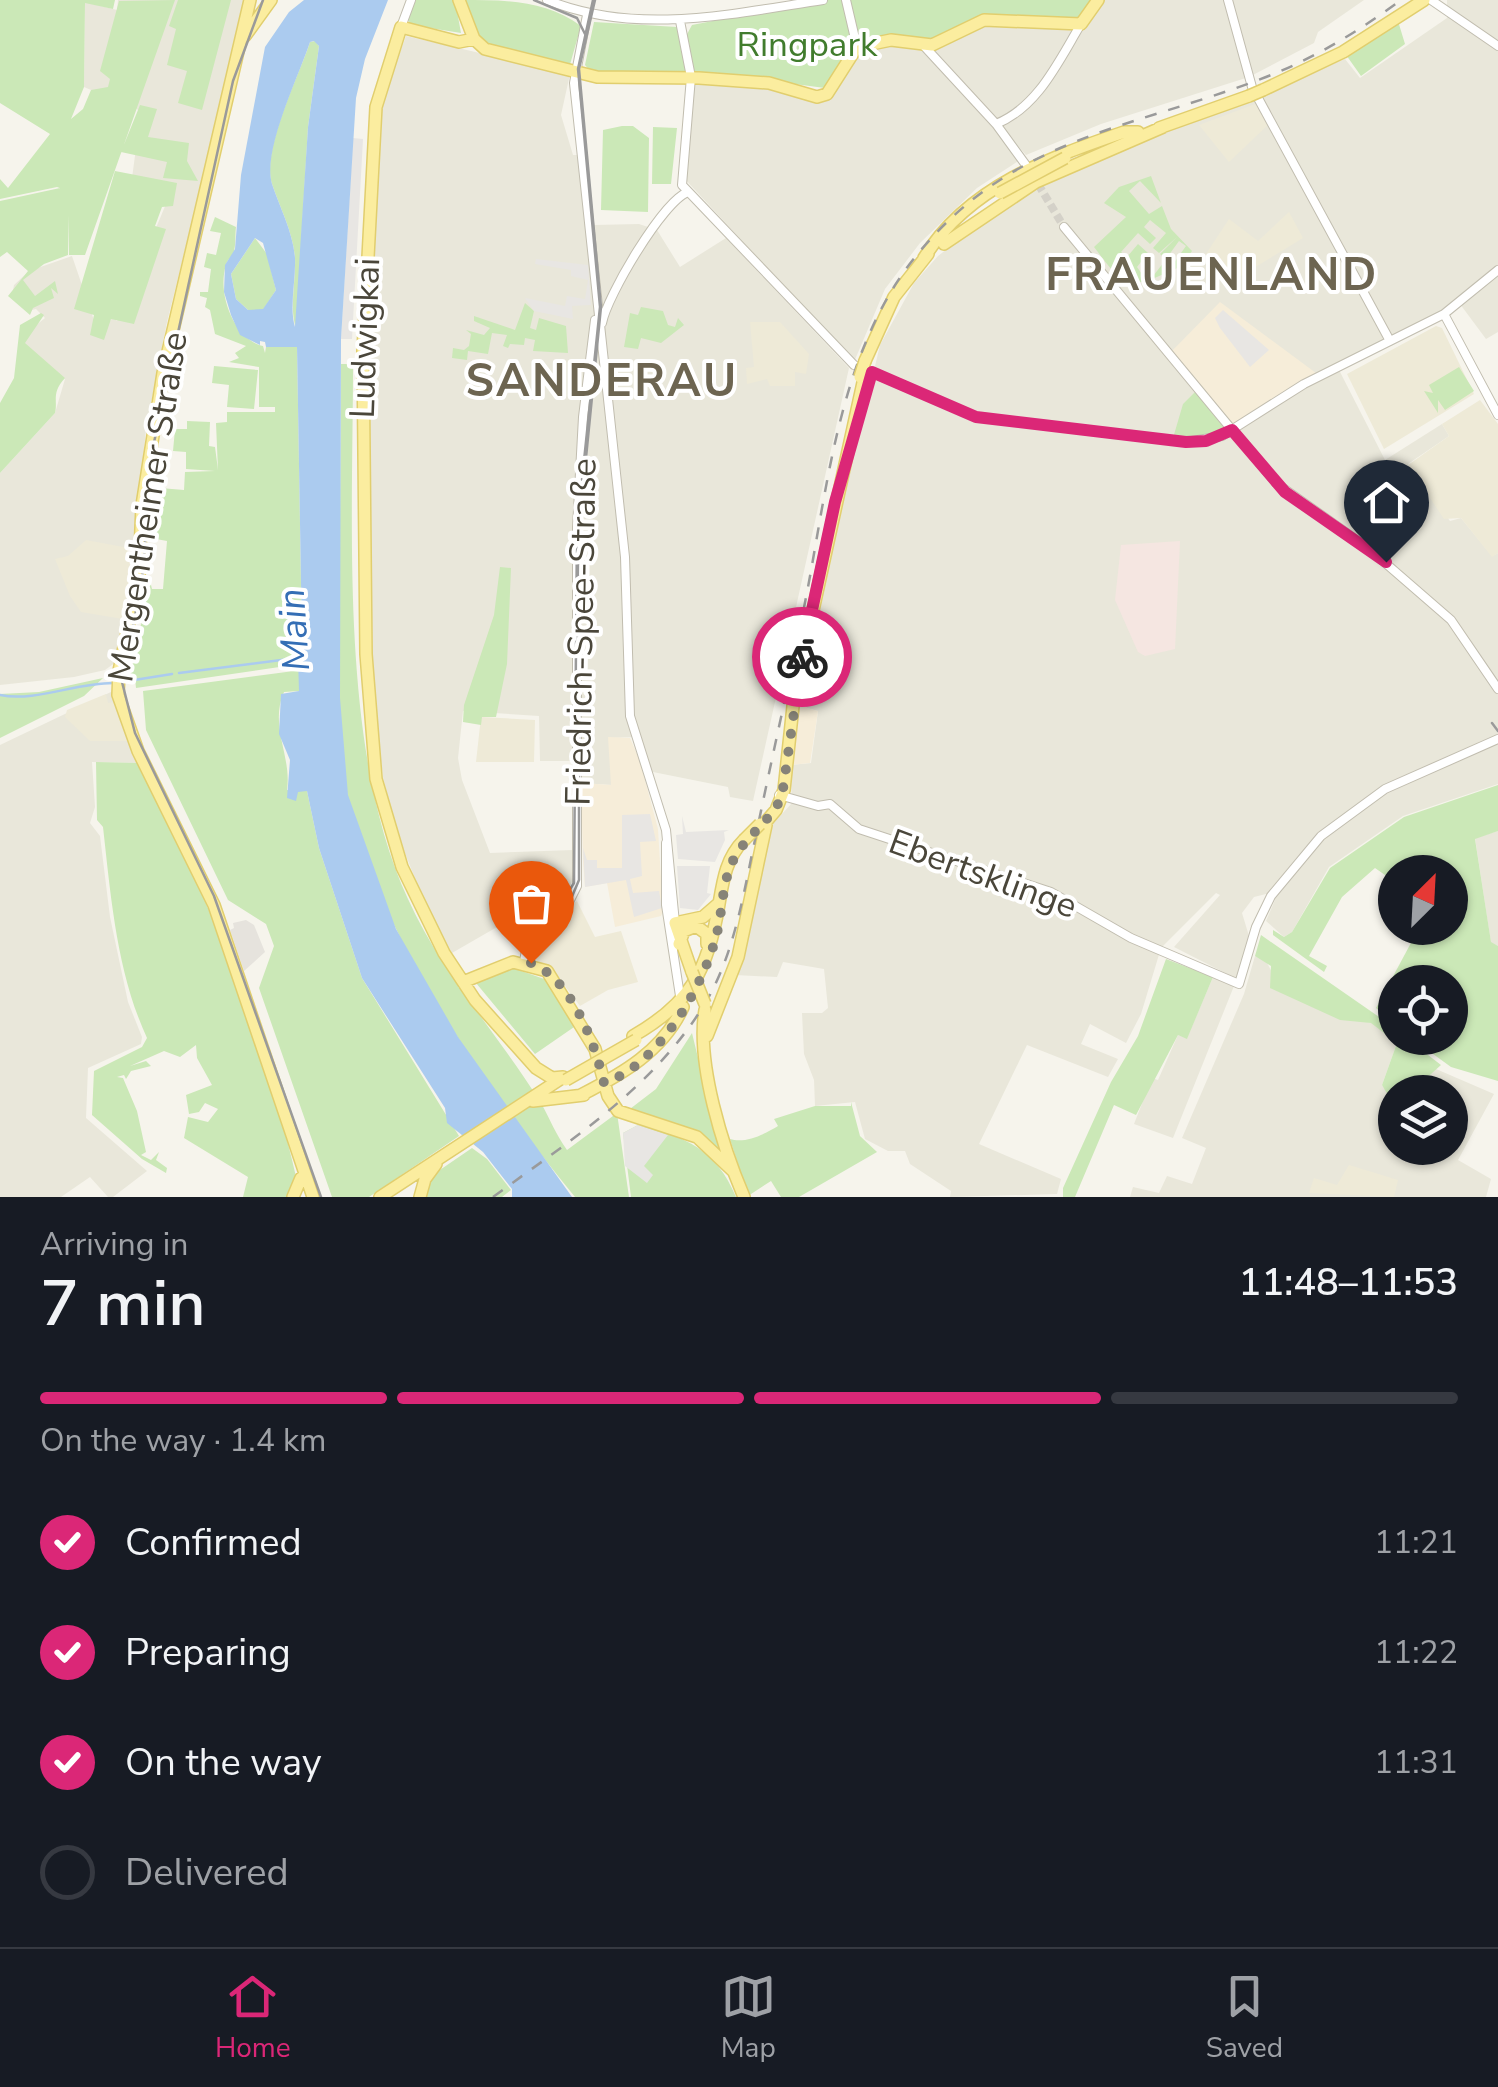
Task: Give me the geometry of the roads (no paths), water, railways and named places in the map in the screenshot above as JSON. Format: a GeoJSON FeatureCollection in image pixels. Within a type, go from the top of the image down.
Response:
{"type":"FeatureCollection","features":[{"type":"Feature","properties":{"kind":"main road"},"geometry":{"type":"LineString","coordinates":[[254,7],[270,0]]}},
{"type":"Feature","properties":{"kind":"main road"},"geometry":{"type":"LineString","coordinates":[[459,0],[474,39],[485,49],[608,78],[768,83],[822,96],[857,47],[891,40],[924,46],[984,20],[1080,24],[1098,0]]}},
{"type":"Feature","properties":{"kind":"main road"},"geometry":{"type":"LineString","coordinates":[[924,258],[1001,195],[1066,160],[1254,90],[1341,48],[1412,0]]}},
{"type":"Feature","properties":{"kind":"main road"},"geometry":{"type":"LineString","coordinates":[[944,244],[1037,182],[1342,52],[1428,0]]}},
{"type":"Feature","properties":{"kind":"main road","name":"Mergentheimer Straße"},"geometry":{"type":"LineString","coordinates":[[254,7],[238,48],[163,374],[142,505],[139,576],[118,682],[126,724],[209,892],[287,1120],[305,1195]]}},
{"type":"Feature","properties":{"kind":"main road"},"geometry":{"type":"LineString","coordinates":[[401,27],[460,42],[474,39]]}},
{"type":"Feature","properties":{"kind":"main road","name":"Ludwigkai"},"geometry":{"type":"LineString","coordinates":[[401,27],[376,108],[366,274],[362,436],[370,732],[385,815],[426,922],[463,982],[536,1068],[558,1078]]}},
{"type":"Feature","properties":{"kind":"main road"},"geometry":{"type":"LineString","coordinates":[[1066,160],[1163,127]]}},
{"type":"Feature","properties":{"kind":"main road"},"geometry":{"type":"LineString","coordinates":[[780,796],[789,698],[864,369],[888,306],[965,212],[1028,168],[1088,144],[1138,132]]}},
{"type":"Feature","properties":{"kind":"main road"},"geometry":{"type":"LineString","coordinates":[[380,1197],[635,1038],[679,1003],[710,960],[727,877],[780,796],[794,697],[864,369],[904,290],[944,244],[1001,195]]}},
{"type":"Feature","properties":{"kind":"main road"},"geometry":{"type":"LineString","coordinates":[[835,502],[861,415]]}},
{"type":"Feature","properties":{"kind":"main road"},"geometry":{"type":"LineString","coordinates":[[679,1003],[701,972],[727,864],[754,838]]}},
{"type":"Feature","properties":{"kind":"main road"},"geometry":{"type":"LineString","coordinates":[[706,1039],[726,994],[754,838]]}},
{"type":"Feature","properties":{"kind":"main road"},"geometry":{"type":"LineString","coordinates":[[720,900],[708,915],[679,918],[679,944],[705,1007],[707,1064],[733,1171],[744,1197]]}},
{"type":"Feature","properties":{"kind":"main road"},"geometry":{"type":"LineString","coordinates":[[532,1099],[606,1090],[670,1030],[700,963],[706,934],[696,926],[688,928],[679,944]]}},
{"type":"Feature","properties":{"kind":"main road"},"geometry":{"type":"LineString","coordinates":[[463,982],[506,964],[524,962],[547,971],[564,992],[595,1049],[606,1090],[622,1113],[697,1138],[733,1171]]}},
{"type":"Feature","properties":{"kind":"main road"},"geometry":{"type":"LineString","coordinates":[[705,1007],[717,1004],[726,994]]}},
{"type":"Feature","properties":{"kind":"main road"},"geometry":{"type":"LineString","coordinates":[[705,1007],[720,1008]]}},
{"type":"Feature","properties":{"kind":"main road"},"geometry":{"type":"LineString","coordinates":[[388,1197],[558,1078],[635,1038]]}},
{"type":"Feature","properties":{"kind":"main road"},"geometry":{"type":"LineString","coordinates":[[532,1099],[536,1068]]}},
{"type":"Feature","properties":{"kind":"main road","name":"Mergentheimer Straße"},"geometry":{"type":"LineString","coordinates":[[287,1120],[305,1195]]}},
{"type":"Feature","properties":{"kind":"main road"},"geometry":{"type":"LineString","coordinates":[[420,1197],[425,1179],[436,1164]]}},
{"type":"Feature","properties":{"kind":"street"},"geometry":{"type":"LineString","coordinates":[[401,27],[411,0]]}},
{"type":"Feature","properties":{"kind":"street"},"geometry":{"type":"LineString","coordinates":[[546,0],[587,15],[680,21],[824,0]]}},
{"type":"Feature","properties":{"kind":"street"},"geometry":{"type":"LineString","coordinates":[[846,0],[857,47]]}},
{"type":"Feature","properties":{"kind":"street"},"geometry":{"type":"LineString","coordinates":[[1228,0],[1254,90],[1390,341]]}},
{"type":"Feature","properties":{"kind":"street"},"geometry":{"type":"LineString","coordinates":[[1428,0],[1443,5],[1498,46]]}},
{"type":"Feature","properties":{"kind":"street"},"geometry":{"type":"LineString","coordinates":[[587,15],[575,72],[594,292],[625,557],[630,716],[668,838],[679,918]]}},
{"type":"Feature","properties":{"kind":"street"},"geometry":{"type":"LineString","coordinates":[[680,21],[690,78],[680,173],[686,189],[864,369],[976,417],[1186,442],[1206,441],[1232,430],[1304,384],[1444,314],[1498,270]]}},
{"type":"Feature","properties":{"kind":"street"},"geometry":{"type":"LineString","coordinates":[[996,124],[1034,99],[1080,24]]}},
{"type":"Feature","properties":{"kind":"street"},"geometry":{"type":"LineString","coordinates":[[924,46],[996,124],[1037,182]]}},
{"type":"Feature","properties":{"kind":"street"},"geometry":{"type":"LineString","coordinates":[[600,332],[611,296],[672,202],[686,189]]}},
{"type":"Feature","properties":{"kind":"street"},"geometry":{"type":"LineString","coordinates":[[1064,226],[1285,492],[1368,548],[1451,620],[1498,688]]}},
{"type":"Feature","properties":{"kind":"street"},"geometry":{"type":"LineString","coordinates":[[594,292],[603,299],[611,296]]}},
{"type":"Feature","properties":{"kind":"street","name":"Friedrich-Spee-Straße"},"geometry":{"type":"LineString","coordinates":[[524,962],[529,932],[568,906],[576,891],[575,642],[582,417],[596,310]]}},
{"type":"Feature","properties":{"kind":"street"},"geometry":{"type":"LineString","coordinates":[[1444,314],[1498,415]]}},
{"type":"Feature","properties":{"kind":"street"},"geometry":{"type":"LineString","coordinates":[[861,415],[864,369]]}},
{"type":"Feature","properties":{"kind":"street","name":"Ebertsklinge"},"geometry":{"type":"LineString","coordinates":[[780,796],[818,806],[830,804],[859,829],[1051,892],[1131,938],[1239,984],[1258,922],[1294,864],[1348,814],[1394,785],[1498,739]]}},
{"type":"Feature","properties":{"kind":"street"},"geometry":{"type":"LineString","coordinates":[[668,838],[663,852],[666,905],[679,1003]]}},
{"type":"Feature","properties":{"kind":"water"},"geometry":{"type":"Polygon","coordinates":[[[304,0],[388,0],[365,59],[356,98],[341,339],[340,698],[348,795],[396,929],[458,1037],[572,1197],[512,1197],[512,1189],[483,1152],[447,1123],[445,1108],[362,978],[319,848],[307,791],[298,792],[296,801],[287,798],[290,760],[279,734],[281,694],[299,691],[298,658],[302,642],[297,347],[266,347],[265,342],[260,341],[260,345],[240,335],[224,292],[225,265],[235,249],[241,175],[265,47],[289,12],[304,0]],[[310,42],[283,113],[270,170],[294,248],[295,327],[308,127],[319,46],[310,42]],[[255,238],[231,274],[236,299],[248,310],[263,309],[276,290],[263,243],[255,238]]]}},
{"type":"Feature","properties":{"kind":"waterway","name":"Main"},"geometry":{"type":"LineString","coordinates":[[179,673],[297,658]]}},
{"type":"Feature","properties":{"kind":"waterway"},"geometry":{"type":"LineString","coordinates":[[128,681],[172,674]]}},
{"type":"Feature","properties":{"kind":"waterway"},"geometry":{"type":"LineString","coordinates":[[0,695],[28,696],[113,683]]}},
{"type":"Feature","properties":{"kind":"tunnel"},"geometry":{"type":"LineString","coordinates":[[1038,184],[1064,227]]}},
{"type":"Feature","properties":{"kind":"tram line"},"geometry":{"type":"LineString","coordinates":[[263,0],[233,81],[153,447],[142,580],[122,682],[135,733],[214,896],[321,1197]]}},
{"type":"Feature","properties":{"kind":"tram line"},"geometry":{"type":"LineString","coordinates":[[534,0],[577,18],[585,34]]}},
{"type":"Feature","properties":{"kind":"tram line"},"geometry":{"type":"LineString","coordinates":[[593,0],[578,69],[600,307],[577,528],[574,883],[560,905],[536,898],[526,902],[523,915],[534,924],[568,906],[579,880],[579,528],[601,307],[579,69],[595,0]]}},
{"type":"Feature","properties":{"kind":"tram line"},"geometry":{"type":"LineString","coordinates":[[1492,723],[1498,731]]}},
{"type":"Feature","properties":{"kind":"railway"},"geometry":{"type":"LineString","coordinates":[[493,1197],[631,1091],[678,1041],[699,1013],[721,972],[747,881],[842,414],[871,330],[916,256],[953,216],[1034,160],[1077,141],[1284,70],[1336,43],[1401,0]]}},
{"type":"Feature","properties":{"kind":"district","name":"FRAUENLAND"},"geometry":{"type":"Point","coordinates":[1212,275]}},
{"type":"Feature","properties":{"kind":"district","name":"SANDERAU"},"geometry":{"type":"Point","coordinates":[602,381]}},
{"type":"Feature","properties":{"kind":"park label","name":"Ringpark"},"geometry":{"type":"Point","coordinates":[807,44]}}]}
